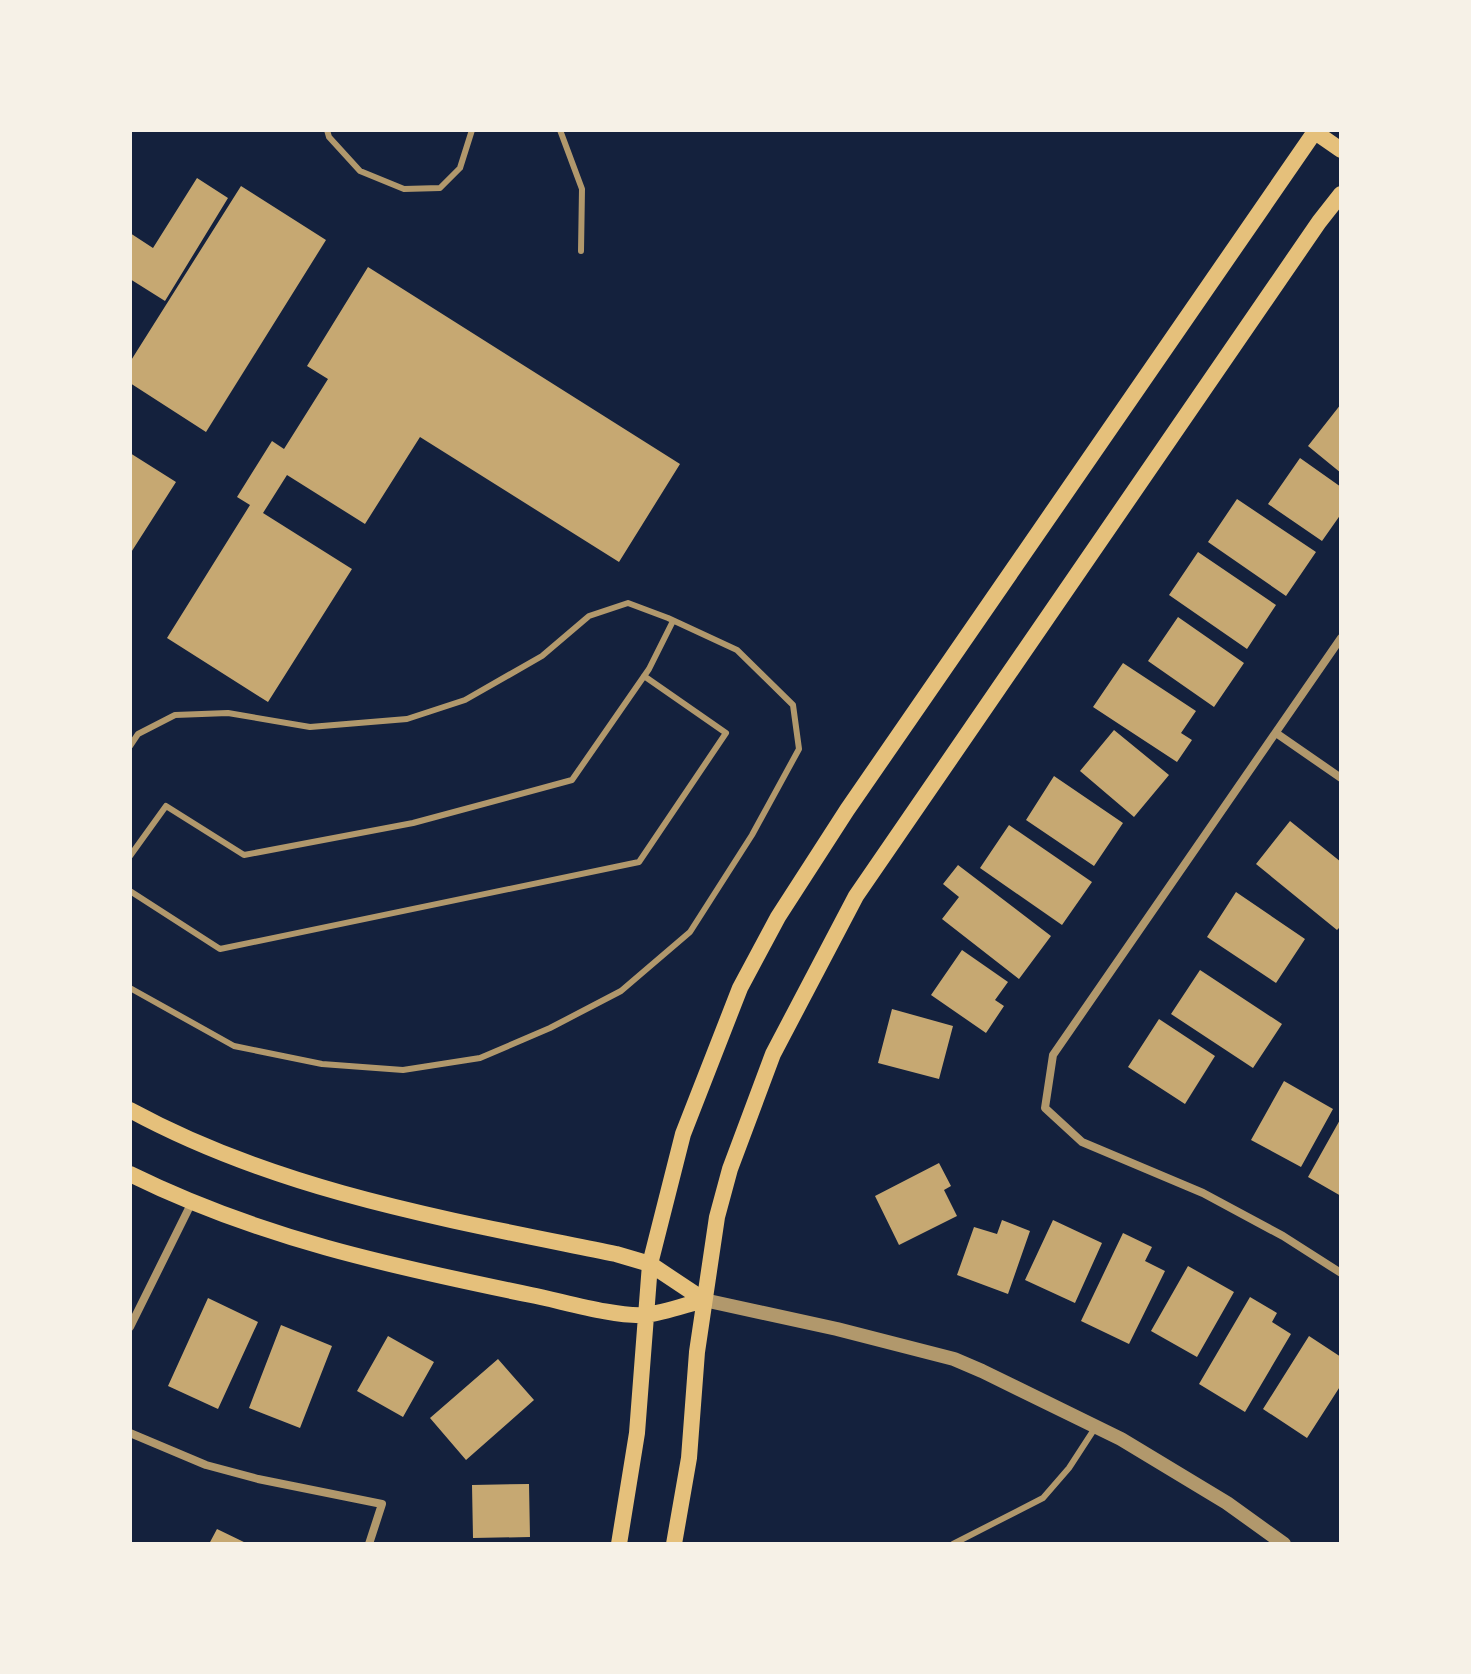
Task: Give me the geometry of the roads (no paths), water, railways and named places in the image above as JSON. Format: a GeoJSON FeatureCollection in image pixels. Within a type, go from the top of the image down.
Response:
{"type":"FeatureCollection","features":[{"type":"Feature","properties":{"kind":"main road"},"geometry":{"type":"LineString","coordinates":[[619,1544],[637,1433],[650,1264],[683,1134],[740,988],[778,917],[856,797],[1314,131],[1341,150]]}},
{"type":"Feature","properties":{"kind":"main road"},"geometry":{"type":"LineString","coordinates":[[674,1544],[689,1458],[704,1300],[717,1217],[730,1169],[773,1054],[856,896],[1341,194]]}},
{"type":"Feature","properties":{"kind":"main road"},"geometry":{"type":"LineString","coordinates":[[130,1110],[201,1146],[312,1185],[365,1200],[650,1264],[704,1300]]}},
{"type":"Feature","properties":{"kind":"main road"},"geometry":{"type":"LineString","coordinates":[[130,1174],[266,1231],[326,1250],[608,1311],[644,1315],[704,1300]]}},
{"type":"Feature","properties":{"kind":"street"},"geometry":{"type":"LineString","coordinates":[[1341,638],[1053,1055],[1045,1108],[1082,1142],[1203,1193],[1283,1236],[1341,1273]]}},
{"type":"Feature","properties":{"kind":"street"},"geometry":{"type":"LineString","coordinates":[[1276,733],[1341,778]]}},
{"type":"Feature","properties":{"kind":"street"},"geometry":{"type":"LineString","coordinates":[[130,1327],[192,1202]]}},
{"type":"Feature","properties":{"kind":"street"},"geometry":{"type":"LineString","coordinates":[[704,1300],[954,1359],[1121,1439],[1227,1503],[1284,1544]]}},
{"type":"Feature","properties":{"kind":"street"},"geometry":{"type":"LineString","coordinates":[[130,1433],[206,1465],[258,1479],[382,1504],[369,1544]]}},
{"type":"Feature","properties":{"kind":"lane"},"geometry":{"type":"LineString","coordinates":[[327,130],[329,137],[360,171],[404,189],[440,188],[460,168],[472,130]]}},
{"type":"Feature","properties":{"kind":"lane"},"geometry":{"type":"LineString","coordinates":[[560,130],[582,189],[581,251]]}},
{"type":"Feature","properties":{"kind":"lane"},"geometry":{"type":"LineString","coordinates":[[130,746],[138,734],[175,715],[228,713],[310,727],[407,719],[465,700],[542,656],[589,616],[628,603],[737,650],[793,705],[799,749],[752,835],[690,932],[621,991],[550,1028],[480,1058],[403,1070],[322,1064],[234,1046],[130,988]]}},
{"type":"Feature","properties":{"kind":"lane"},"geometry":{"type":"LineString","coordinates":[[130,856],[166,806],[244,855],[413,823],[572,780],[644,676],[673,621]]}},
{"type":"Feature","properties":{"kind":"lane"},"geometry":{"type":"LineString","coordinates":[[130,891],[220,949],[639,862],[726,733],[644,676]]}},
{"type":"Feature","properties":{"kind":"lane"},"geometry":{"type":"LineString","coordinates":[[953,1544],[1043,1498],[1069,1468],[1096,1426]]}}]}
